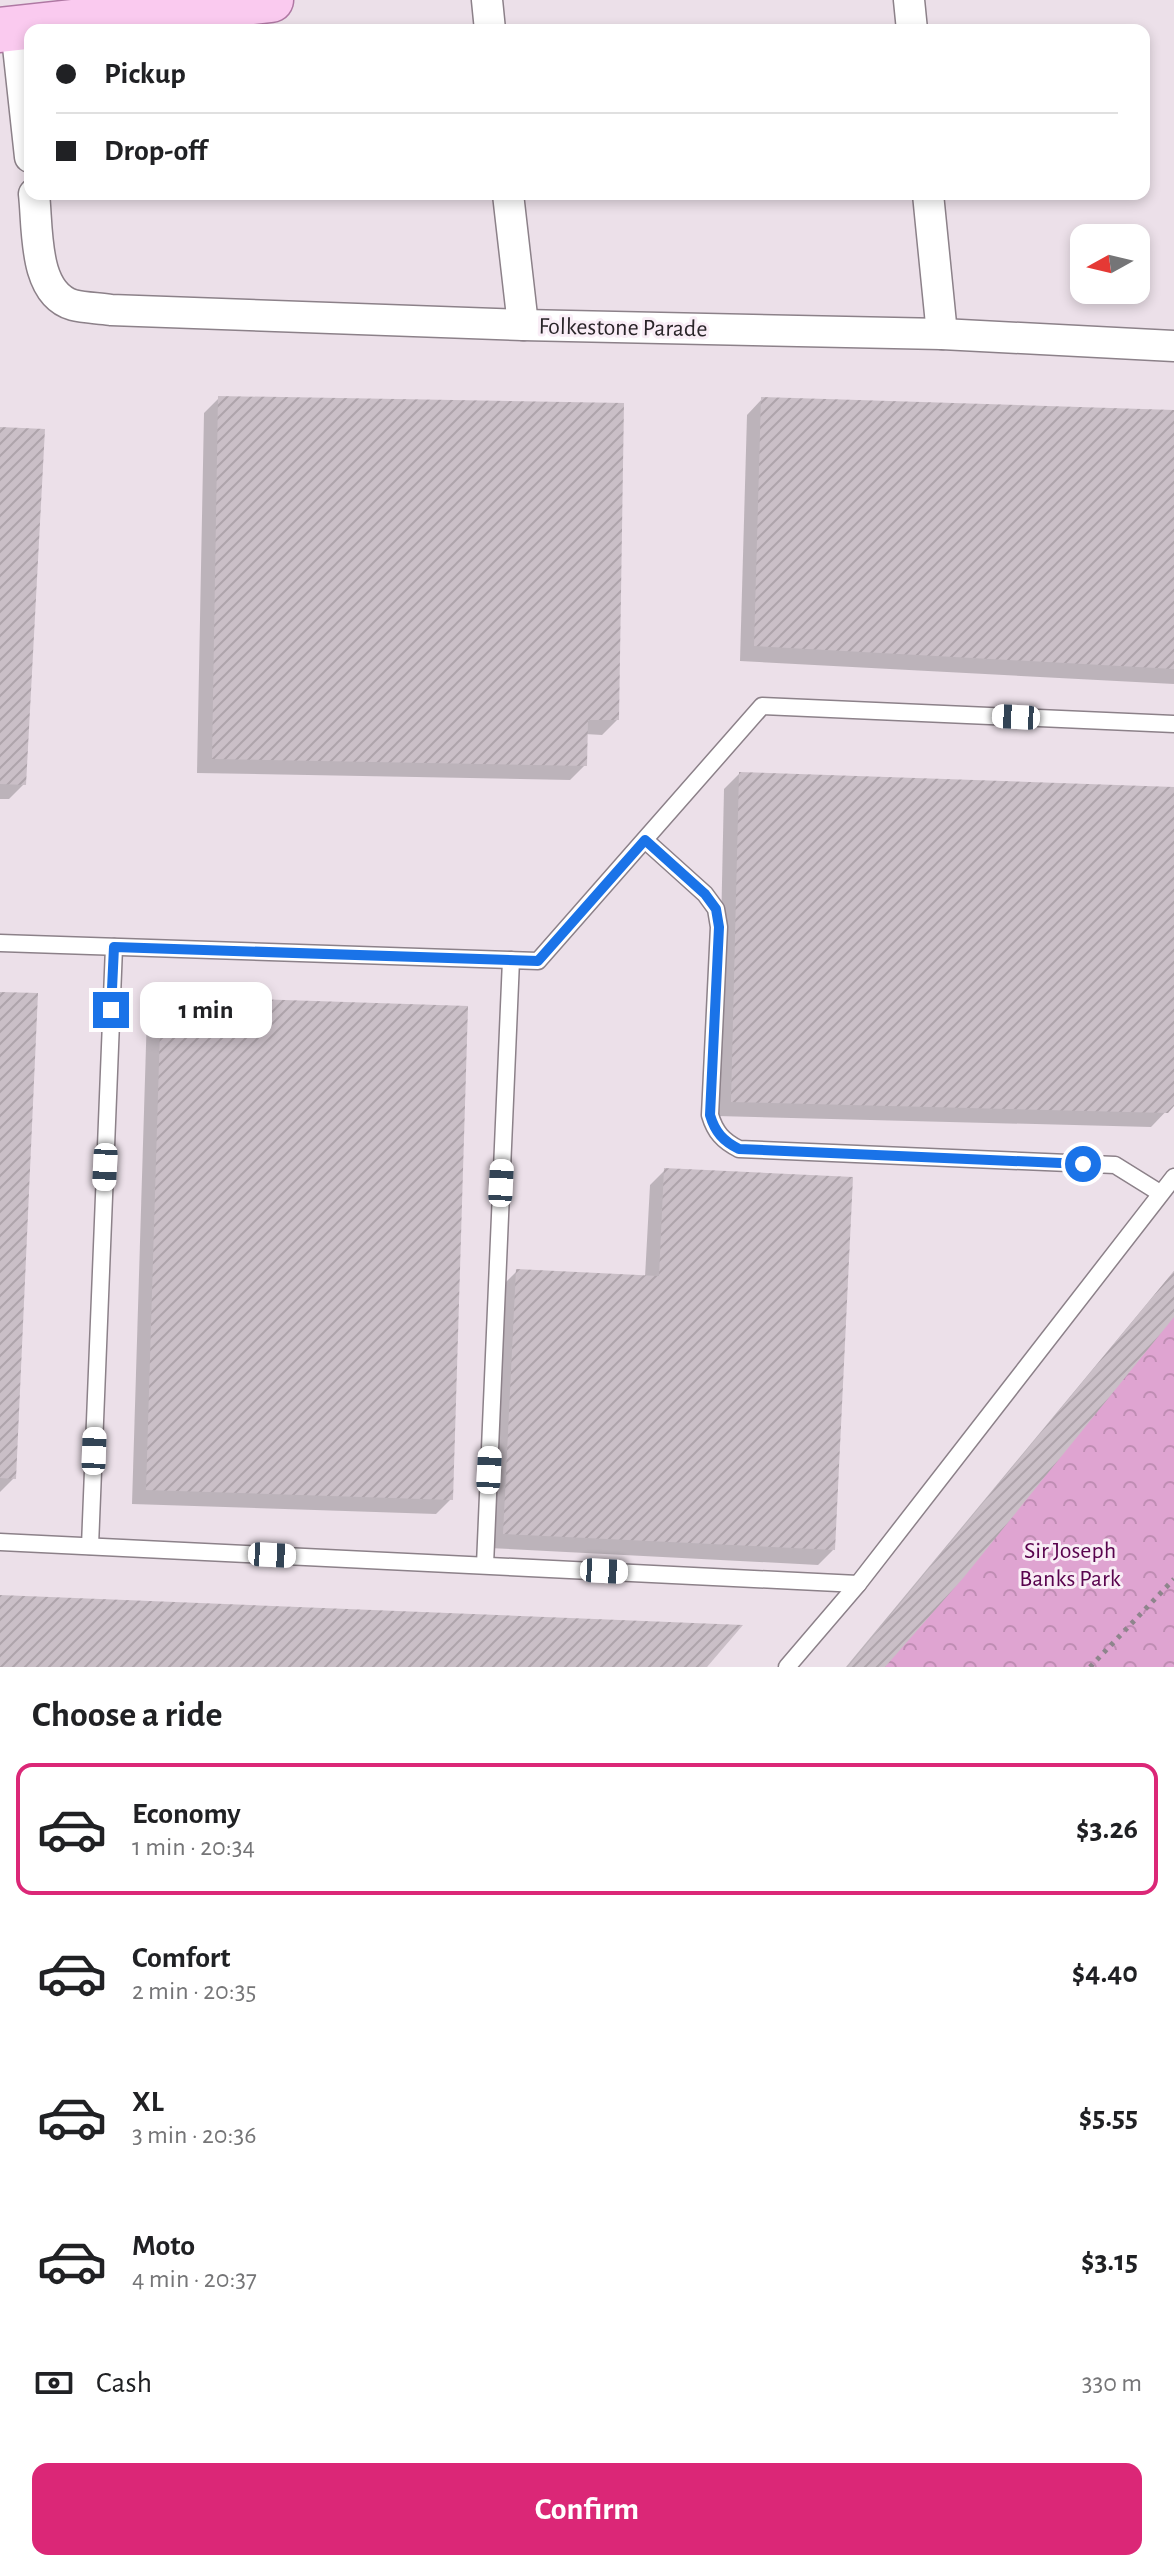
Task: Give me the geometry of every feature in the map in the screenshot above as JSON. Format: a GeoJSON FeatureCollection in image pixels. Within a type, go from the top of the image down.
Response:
{"type":"FeatureCollection","features":[{"type":"Feature","properties":{"kind":"main road"},"geometry":{"type":"LineString","coordinates":[[53,24],[271,0]]}},
{"type":"Feature","properties":{"kind":"street"},"geometry":{"type":"LineString","coordinates":[[487,0],[489,24]]}},
{"type":"Feature","properties":{"kind":"street"},"geometry":{"type":"LineString","coordinates":[[909,0],[911,24]]}},
{"type":"Feature","properties":{"kind":"street"},"geometry":{"type":"LineString","coordinates":[[8,29],[24,122]]}},
{"type":"Feature","properties":{"kind":"street","name":"Folkestone Parade"},"geometry":{"type":"LineString","coordinates":[[35,200],[43,278],[54,294],[72,304],[111,310],[523,325],[942,334],[1174,346]]}},
{"type":"Feature","properties":{"kind":"street"},"geometry":{"type":"LineString","coordinates":[[509,200],[523,325]]}},
{"type":"Feature","properties":{"kind":"street"},"geometry":{"type":"LineString","coordinates":[[929,200],[942,334]]}},
{"type":"Feature","properties":{"kind":"lane"},"geometry":{"type":"LineString","coordinates":[[0,943],[538,961],[762,706],[1174,724]]}},
{"type":"Feature","properties":{"kind":"lane"},"geometry":{"type":"LineString","coordinates":[[645,840],[705,894],[716,909],[719,927],[710,1115],[714,1129],[729,1144],[739,1149],[1115,1165],[1160,1193]]}},
{"type":"Feature","properties":{"kind":"lane"},"geometry":{"type":"LineString","coordinates":[[90,1546],[114,947]]}},
{"type":"Feature","properties":{"kind":"lane"},"geometry":{"type":"LineString","coordinates":[[485,1565],[511,960]]}},
{"type":"Feature","properties":{"kind":"lane"},"geometry":{"type":"LineString","coordinates":[[787,1667],[858,1584],[1174,1177]]}},
{"type":"Feature","properties":{"kind":"lane"},"geometry":{"type":"LineString","coordinates":[[0,1542],[858,1584]]}},
{"type":"Feature","properties":{"kind":"path"},"geometry":{"type":"LineString","coordinates":[[1090,1667],[1174,1579]]}},
{"type":"Feature","properties":{"kind":"green space","name":"Sir Joseph Banks Park"},"geometry":{"type":"Polygon","coordinates":[[[1174,1275],[1174,1667],[850,1667],[1174,1275]]]}},
{"type":"Feature","properties":{"kind":"building"},"geometry":{"type":"Polygon","coordinates":[[[218,396],[624,403],[619,720],[588,720],[587,766],[212,759],[218,396]]]}},
{"type":"Feature","properties":{"kind":"building"},"geometry":{"type":"Polygon","coordinates":[[[761,397],[1174,410],[1174,669],[754,646],[761,397]]]}},
{"type":"Feature","properties":{"kind":"building"},"geometry":{"type":"Polygon","coordinates":[[[0,427],[45,429],[26,785],[0,784],[0,427]]]}},
{"type":"Feature","properties":{"kind":"building"},"geometry":{"type":"Polygon","coordinates":[[[739,772],[1174,787],[1174,1106],[1168,1113],[731,1102],[739,772]]]}},
{"type":"Feature","properties":{"kind":"building"},"geometry":{"type":"Polygon","coordinates":[[[0,992],[38,993],[16,1479],[0,1478],[0,992]]]}},
{"type":"Feature","properties":{"kind":"building"},"geometry":{"type":"Polygon","coordinates":[[[161,996],[468,1006],[453,1500],[146,1490],[161,996]]]}},
{"type":"Feature","properties":{"kind":"building"},"geometry":{"type":"Polygon","coordinates":[[[664,1168],[853,1177],[835,1550],[503,1534],[516,1269],[659,1276],[664,1168]]]}},
{"type":"Feature","properties":{"kind":"building"},"geometry":{"type":"Polygon","coordinates":[[[1174,1271],[1174,1317],[964,1577],[885,1667],[848,1667],[1174,1271]]]}},
{"type":"Feature","properties":{"kind":"building"},"geometry":{"type":"Polygon","coordinates":[[[0,1595],[743,1625],[707,1667],[0,1667],[0,1595]]]}},
{"type":"Feature","properties":{"kind":"route"},"geometry":{"type":"LineString","coordinates":[[111,1010],[114,947],[538,961],[645,840],[705,894],[716,909],[719,927],[710,1115],[714,1129],[729,1144],[739,1149],[1083,1164]]}}]}
